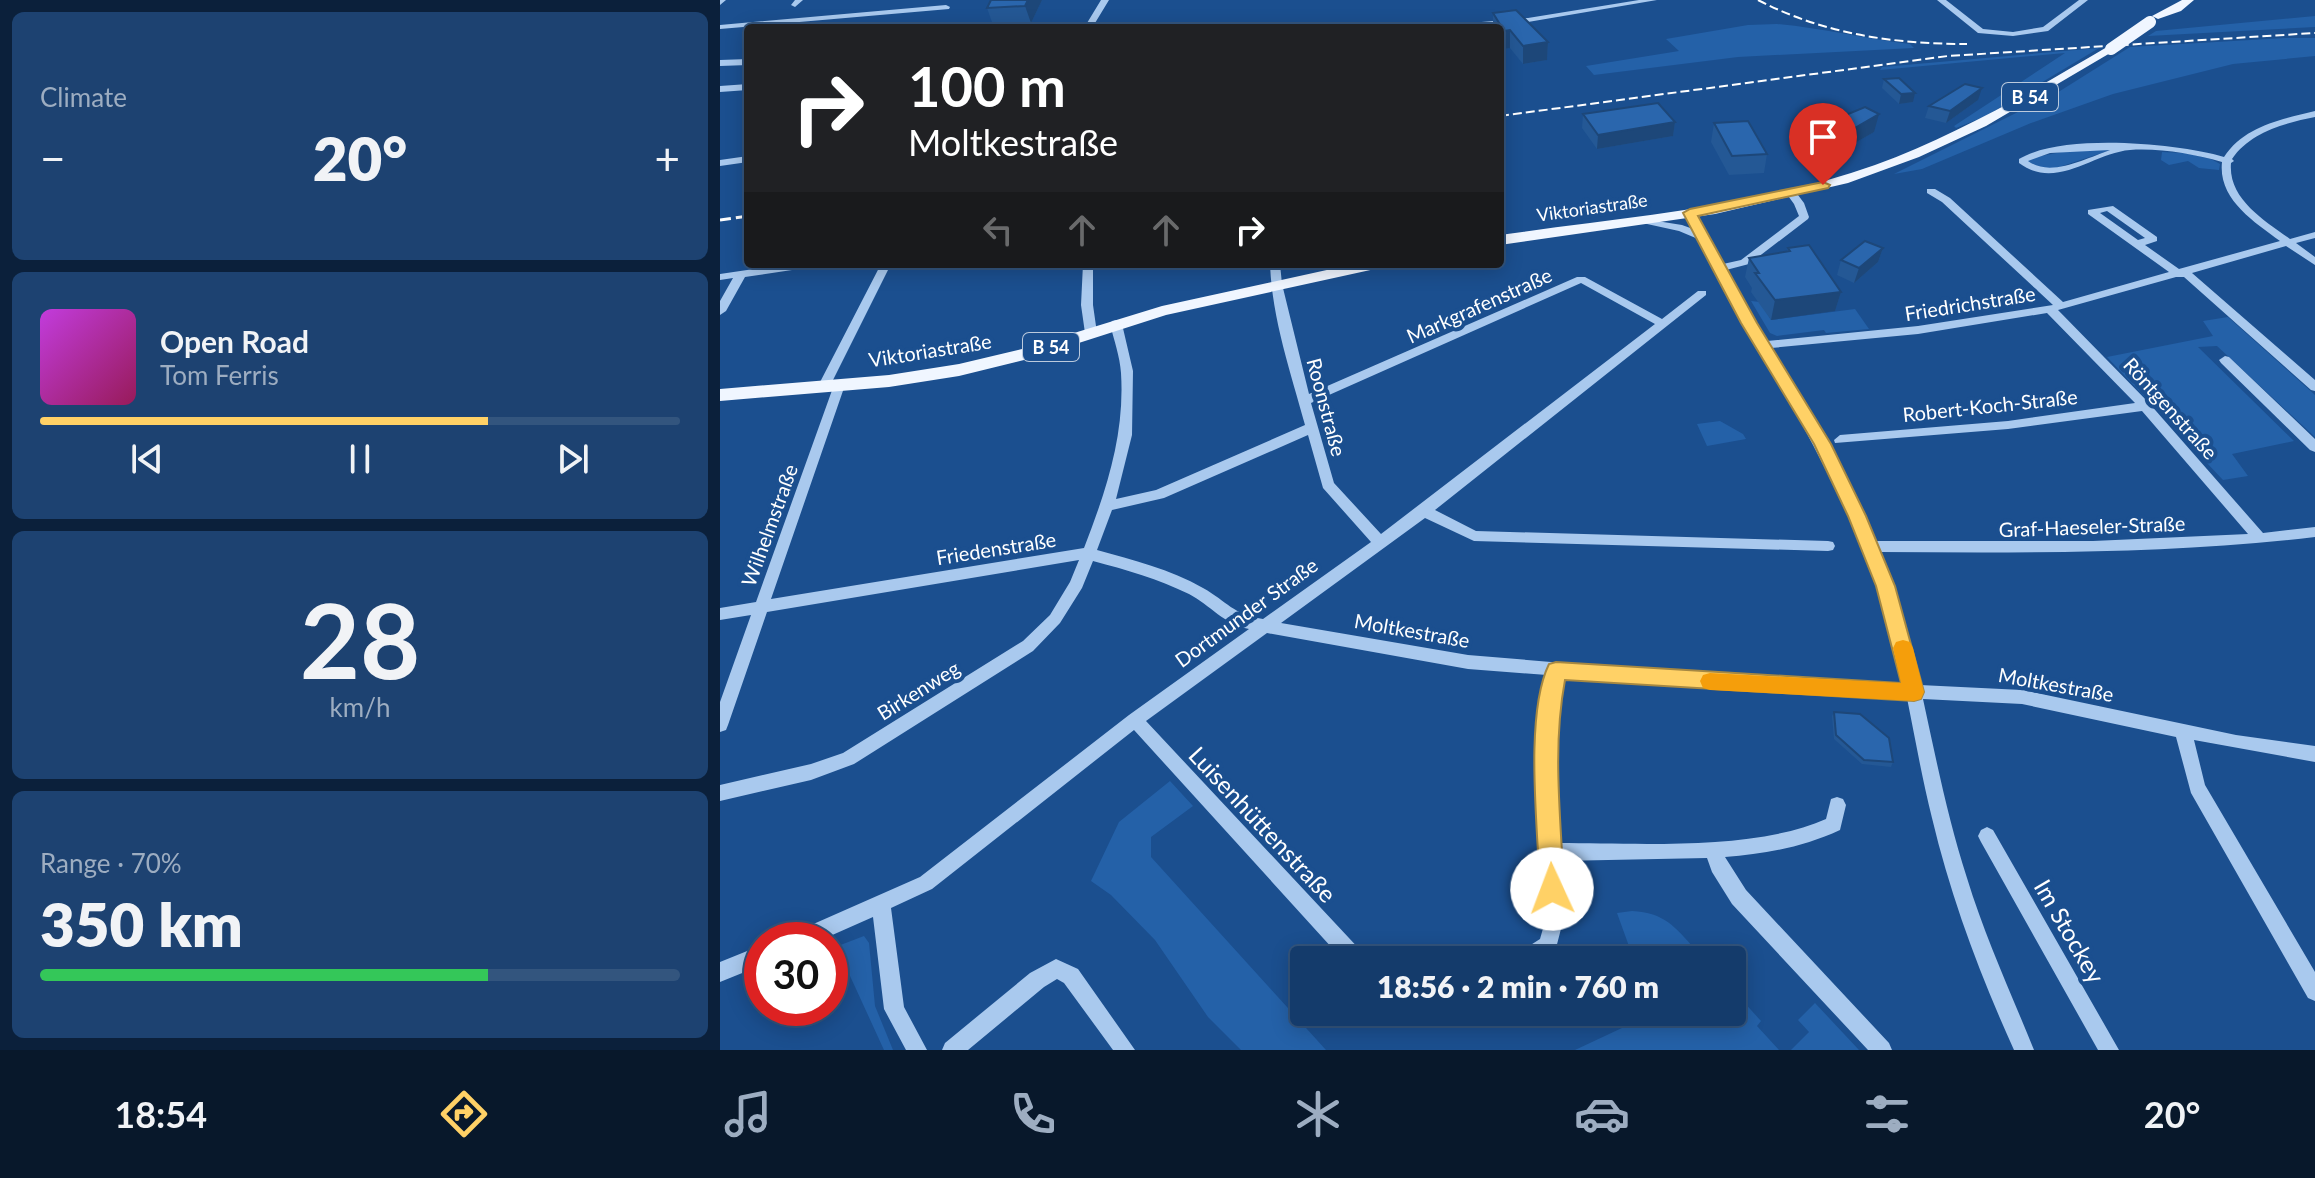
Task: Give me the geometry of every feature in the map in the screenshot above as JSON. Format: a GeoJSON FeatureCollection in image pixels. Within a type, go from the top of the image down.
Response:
{"type":"FeatureCollection","features":[{"type":"Feature","properties":{"kind":"main road","name":"B 54"},"geometry":{"type":"LineString","coordinates":[[1690,213],[1791,193],[1870,171],[1946,142],[2111,49],[2176,0]]}},
{"type":"Feature","properties":{"kind":"main road","name":"B 54"},"geometry":{"type":"LineString","coordinates":[[2154,19],[2189,0]]}},
{"type":"Feature","properties":{"kind":"main road","name":"Viktoriastraße"},"geometry":{"type":"LineString","coordinates":[[1504,239],[1690,213]]}},
{"type":"Feature","properties":{"kind":"main road","name":"Viktoriastraße"},"geometry":{"type":"LineString","coordinates":[[720,395],[832,386],[959,370],[1026,354],[1116,324],[1276,284],[1355,268]]}},
{"type":"Feature","properties":{"kind":"street"},"geometry":{"type":"LineString","coordinates":[[1090,24],[1105,0]]}},
{"type":"Feature","properties":{"kind":"street"},"geometry":{"type":"LineString","coordinates":[[1481,24],[1528,20],[1653,0]]}},
{"type":"Feature","properties":{"kind":"street"},"geometry":{"type":"LineString","coordinates":[[1941,0],[1981,31],[2013,34],[2045,29],[2084,0]]}},
{"type":"Feature","properties":{"kind":"street"},"geometry":{"type":"LineString","coordinates":[[754,24],[946,7]]}},
{"type":"Feature","properties":{"kind":"street"},"geometry":{"type":"LineString","coordinates":[[720,27],[744,25]]}},
{"type":"Feature","properties":{"kind":"street"},"geometry":{"type":"LineString","coordinates":[[720,63],[744,62]]}},
{"type":"Feature","properties":{"kind":"street"},"geometry":{"type":"LineString","coordinates":[[720,89],[744,87]]}},
{"type":"Feature","properties":{"kind":"street"},"geometry":{"type":"LineString","coordinates":[[2315,114],[2258,130],[2235,148],[2229,161],[2227,179],[2232,193],[2315,262]]}},
{"type":"Feature","properties":{"kind":"street"},"geometry":{"type":"LineString","coordinates":[[2128,147],[2049,173],[2034,170],[2022,161],[2030,155],[2046,151],[2128,147],[2185,150],[2229,161]]}},
{"type":"Feature","properties":{"kind":"street"},"geometry":{"type":"LineString","coordinates":[[720,163],[744,160]]}},
{"type":"Feature","properties":{"kind":"street","name":"Röntgenstraße"},"geometry":{"type":"LineString","coordinates":[[1931,191],[1946,200],[2056,308],[2259,537]]}},
{"type":"Feature","properties":{"kind":"street"},"geometry":{"type":"LineString","coordinates":[[1719,268],[1745,262],[1804,217],[1791,193]]}},
{"type":"Feature","properties":{"kind":"street"},"geometry":{"type":"LineString","coordinates":[[2136,244],[2153,239],[2109,208],[2092,212],[2136,244],[2183,274],[2315,387]]}},
{"type":"Feature","properties":{"kind":"street"},"geometry":{"type":"LineString","coordinates":[[1690,213],[1762,345],[1823,444],[1870,546],[1889,599],[1914,692],[1940,815],[1966,909],[2024,1050]]}},
{"type":"Feature","properties":{"kind":"street"},"geometry":{"type":"LineString","coordinates":[[1642,220],[1682,228],[1701,236]]}},
{"type":"Feature","properties":{"kind":"street","name":"Friedrichstraße"},"geometry":{"type":"LineString","coordinates":[[1762,345],[1918,330],[2056,308],[2315,235]]}},
{"type":"Feature","properties":{"kind":"street"},"geometry":{"type":"LineString","coordinates":[[720,277],[781,268]]}},
{"type":"Feature","properties":{"kind":"street","name":"Wilhelmstraße"},"geometry":{"type":"LineString","coordinates":[[720,725],[832,386],[884,268]]}},
{"type":"Feature","properties":{"kind":"street"},"geometry":{"type":"LineString","coordinates":[[1088,268],[1091,333]]}},
{"type":"Feature","properties":{"kind":"street","name":"Roonstraße"},"geometry":{"type":"LineString","coordinates":[[1275,268],[1276,284],[1311,428],[1328,485],[1380,542]]}},
{"type":"Feature","properties":{"kind":"street"},"geometry":{"type":"LineString","coordinates":[[720,311],[742,273]]}},
{"type":"Feature","properties":{"kind":"street","name":"Markgrafenstraße"},"geometry":{"type":"LineString","coordinates":[[1306,400],[1581,279],[1663,324]]}},
{"type":"Feature","properties":{"kind":"street","name":"Dortmunder Straße"},"geometry":{"type":"LineString","coordinates":[[843,922],[926,883],[1135,720],[1424,511],[1702,293]]}},
{"type":"Feature","properties":{"kind":"street","name":"Birkenweg"},"geometry":{"type":"LineString","coordinates":[[720,793],[811,772],[848,759],[1016,654],[1055,619],[1077,584],[1086,553],[1107,506],[1126,435],[1127,371],[1116,324]]}},
{"type":"Feature","properties":{"kind":"street"},"geometry":{"type":"LineString","coordinates":[[2225,360],[2315,447]]}},
{"type":"Feature","properties":{"kind":"street","name":"Robert-Koch-Straße"},"geometry":{"type":"LineString","coordinates":[[1840,440],[2008,425],[2145,406]]}},
{"type":"Feature","properties":{"kind":"street"},"geometry":{"type":"LineString","coordinates":[[1107,506],[1159,494],[1311,428]]}},
{"type":"Feature","properties":{"kind":"street"},"geometry":{"type":"LineString","coordinates":[[1424,511],[1474,536],[1828,546]]}},
{"type":"Feature","properties":{"kind":"street","name":"Graf-Haeseler-Straße"},"geometry":{"type":"LineString","coordinates":[[1870,546],[2087,549],[2315,532]]}},
{"type":"Feature","properties":{"kind":"street","name":"Friedenstraße"},"geometry":{"type":"LineString","coordinates":[[720,614],[1086,553],[1153,571],[1198,592],[1238,621],[1263,627]]}},
{"type":"Feature","properties":{"kind":"street","name":"Moltkestraße"},"geometry":{"type":"LineString","coordinates":[[1263,627],[1468,662],[1556,671],[2022,697],[2183,731],[2315,754]]}},
{"type":"Feature","properties":{"kind":"street"},"geometry":{"type":"LineString","coordinates":[[1546,946],[1553,925],[1547,783],[1548,713],[1556,671]]}},
{"type":"Feature","properties":{"kind":"street","name":"Luisenhüttenstraße"},"geometry":{"type":"LineString","coordinates":[[1135,720],[1343,946]]}},
{"type":"Feature","properties":{"kind":"street"},"geometry":{"type":"LineString","coordinates":[[2183,731],[2197,787],[2315,991]]}},
{"type":"Feature","properties":{"kind":"street"},"geometry":{"type":"LineString","coordinates":[[1551,852],[1714,850],[1823,831],[1834,824],[1837,805]]}},
{"type":"Feature","properties":{"kind":"street","name":"Im Stockey"},"geometry":{"type":"LineString","coordinates":[[1987,836],[2109,1050]]}},
{"type":"Feature","properties":{"kind":"street"},"geometry":{"type":"LineString","coordinates":[[1714,850],[1718,866],[1739,897],[1882,1050]]}},
{"type":"Feature","properties":{"kind":"street"},"geometry":{"type":"LineString","coordinates":[[881,906],[894,1009],[917,1050]]}},
{"type":"Feature","properties":{"kind":"street"},"geometry":{"type":"LineString","coordinates":[[720,972],[744,962]]}},
{"type":"Feature","properties":{"kind":"street"},"geometry":{"type":"LineString","coordinates":[[952,1050],[1037,980],[1056,969],[1071,976],[1125,1050]]}},
{"type":"Feature","properties":{"kind":"shaded area"},"geometry":{"type":"Polygon","coordinates":[[[2315,16],[2315,27],[2148,36],[2156,31],[2315,16]]]}},
{"type":"Feature","properties":{"kind":"shaded area"},"geometry":{"type":"Polygon","coordinates":[[[1777,24],[1910,44],[1914,48],[1738,57],[1594,75],[1586,66],[1679,51],[1666,39],[1748,25],[1777,24]]]}},
{"type":"Feature","properties":{"kind":"shaded area"},"geometry":{"type":"Polygon","coordinates":[[[2315,38],[2315,56],[2233,64],[2113,94],[2031,123],[1922,169],[1894,174],[2060,91],[2130,47],[2315,38]]]}},
{"type":"Feature","properties":{"kind":"shaded area"},"geometry":{"type":"Polygon","coordinates":[[[2099,48],[1986,116],[1956,128],[1954,126],[2065,53],[1880,70],[1882,67],[2099,48]]]}},
{"type":"Feature","properties":{"kind":"shaded area"},"geometry":{"type":"Polygon","coordinates":[[[2072,150],[2111,150],[2047,171],[2033,168],[2026,159],[2072,150]]]}},
{"type":"Feature","properties":{"kind":"shaded area"},"geometry":{"type":"Polygon","coordinates":[[[2162,152],[2211,159],[2220,164],[2219,170],[2199,168],[2188,161],[2169,165],[2161,160],[2162,152]]]}},
{"type":"Feature","properties":{"kind":"shaded area"},"geometry":{"type":"Polygon","coordinates":[[[1751,301],[1760,302],[1771,320],[1855,309],[1869,329],[1826,333],[1824,330],[1777,336],[1770,333],[1751,301]]]}},
{"type":"Feature","properties":{"kind":"shaded area"},"geometry":{"type":"Polygon","coordinates":[[[2228,317],[2315,395],[2315,437],[2217,346],[2198,347],[2294,441],[2232,454],[2248,476],[2223,480],[2107,357],[2213,336],[2203,321],[2228,317]]]}},
{"type":"Feature","properties":{"kind":"shaded area"},"geometry":{"type":"Polygon","coordinates":[[[1720,421],[1743,434],[1746,439],[1707,446],[1697,424],[1720,421]]]}},
{"type":"Feature","properties":{"kind":"shaded area"},"geometry":{"type":"Polygon","coordinates":[[[1170,781],[1193,806],[1151,837],[1151,857],[1290,1010],[1290,1026],[1304,1026],[1326,1050],[1241,1050],[1208,1017],[1155,940],[1111,895],[1091,881],[1119,822],[1170,781]]]}},
{"type":"Feature","properties":{"kind":"shaded area"},"geometry":{"type":"Polygon","coordinates":[[[1643,912],[1661,918],[1692,946],[1629,946],[1617,913],[1643,912]]]}},
{"type":"Feature","properties":{"kind":"shaded area"},"geometry":{"type":"Polygon","coordinates":[[[864,936],[869,943],[875,1006],[893,1050],[884,1050],[848,972],[848,942],[864,936]]]}},
{"type":"Feature","properties":{"kind":"shaded area"},"geometry":{"type":"Polygon","coordinates":[[[1815,1003],[1859,1050],[1791,1050],[1809,1032],[1798,1020],[1815,1003]]]}},
{"type":"Feature","properties":{"kind":"shaded area"},"geometry":{"type":"Polygon","coordinates":[[[1746,1004],[1761,1021],[1757,1026],[1779,1050],[1575,1050],[1626,1026],[1746,1026],[1746,1004]]]}},
{"type":"Feature","properties":{"kind":"building"},"geometry":{"type":"Polygon","coordinates":[[[991,0],[1028,0],[1025,6],[987,8],[991,0]]]}},
{"type":"Feature","properties":{"kind":"building"},"geometry":{"type":"Polygon","coordinates":[[[1516,10],[1548,42],[1523,46],[1510,30],[1504,31],[1504,24],[1500,24],[1493,13],[1516,10]]]}},
{"type":"Feature","properties":{"kind":"building"},"geometry":{"type":"Polygon","coordinates":[[[1899,78],[1915,93],[1901,94],[1884,79],[1899,78]]]}},
{"type":"Feature","properties":{"kind":"building"},"geometry":{"type":"Polygon","coordinates":[[[1965,84],[1982,88],[1950,111],[1929,106],[1965,84]]]}},
{"type":"Feature","properties":{"kind":"building"},"geometry":{"type":"Polygon","coordinates":[[[1658,103],[1675,122],[1598,135],[1583,114],[1658,103]]]}},
{"type":"Feature","properties":{"kind":"building"},"geometry":{"type":"Polygon","coordinates":[[[1865,107],[1879,114],[1853,129],[1836,119],[1865,107]]]}},
{"type":"Feature","properties":{"kind":"building"},"geometry":{"type":"Polygon","coordinates":[[[1748,121],[1767,154],[1732,156],[1714,123],[1748,121]]]}},
{"type":"Feature","properties":{"kind":"building"},"geometry":{"type":"Polygon","coordinates":[[[1865,241],[1883,248],[1859,268],[1841,260],[1865,241]]]}},
{"type":"Feature","properties":{"kind":"building"},"geometry":{"type":"Polygon","coordinates":[[[1809,245],[1841,292],[1775,300],[1755,273],[1759,273],[1749,258],[1809,245]]]}},
{"type":"Feature","properties":{"kind":"building"},"geometry":{"type":"Polygon","coordinates":[[[1834,712],[1860,714],[1889,738],[1893,762],[1864,760],[1836,735],[1834,712]]]}},
{"type":"Feature","properties":{"kind":"railway"},"geometry":{"type":"LineString","coordinates":[[1758,0],[1808,21],[1860,35],[1912,42],[1967,44]]}},
{"type":"Feature","properties":{"kind":"railway"},"geometry":{"type":"LineString","coordinates":[[1504,115],[1948,56],[2315,33]]}},
{"type":"Feature","properties":{"kind":"railway"},"geometry":{"type":"LineString","coordinates":[[720,220],[744,217]]}},
{"type":"Feature","properties":{"kind":"slow traffic"},"geometry":{"type":"LineString","coordinates":[[1710,681],[1914,692],[1903,648]]}},
{"type":"Feature","properties":{"kind":"route"},"geometry":{"type":"LineString","coordinates":[[1552,889],[1547,760],[1548,713],[1556,671],[1914,692],[1885,586],[1857,516],[1823,444],[1749,323],[1690,213],[1823,185]]}}]}
